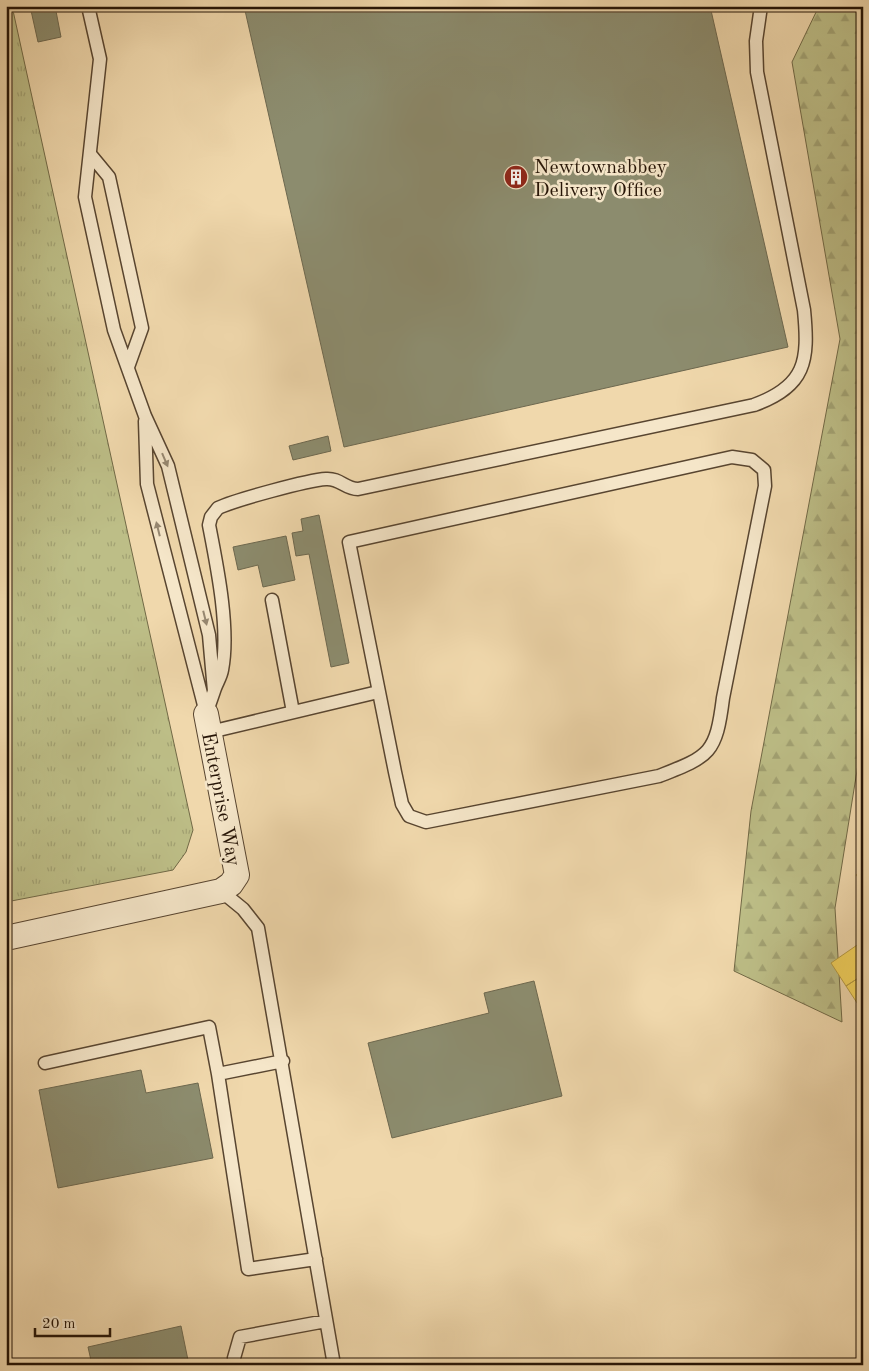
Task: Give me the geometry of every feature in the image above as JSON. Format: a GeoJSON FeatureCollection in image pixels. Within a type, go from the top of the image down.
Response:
{"type":"FeatureCollection","features":[{"type":"Feature","properties":{"kind":"street","name":"Enterprise Way"},"geometry":{"type":"LineString","coordinates":[[6,938],[221,891],[231,884],[237,875],[208,723]]}},
{"type":"Feature","properties":{"kind":"lane"},"geometry":{"type":"LineString","coordinates":[[88,6],[100,59],[85,197],[114,330],[145,416],[170,476],[209,635],[214,691]]}},
{"type":"Feature","properties":{"kind":"lane"},"geometry":{"type":"LineString","coordinates":[[378,692],[294,712],[208,723],[214,691],[222,671],[224,652],[224,628],[209,525],[210,517],[218,508],[318,480],[337,480],[347,487],[358,489],[754,405],[771,398],[794,381],[802,367],[807,343],[804,310],[757,72],[756,41],[761,6]]}},
{"type":"Feature","properties":{"kind":"lane"},"geometry":{"type":"LineString","coordinates":[[90,154],[109,177],[142,328],[128,366]]}},
{"type":"Feature","properties":{"kind":"lane","name":"Enterprise Way"},"geometry":{"type":"LineString","coordinates":[[145,416],[147,484],[208,723]]}},
{"type":"Feature","properties":{"kind":"lane"},"geometry":{"type":"LineString","coordinates":[[732,457],[752,460],[764,470],[765,486],[723,698],[719,730],[709,751],[695,762],[659,776],[426,822],[409,816],[402,804],[378,692],[349,542],[732,457]]}},
{"type":"Feature","properties":{"kind":"lane"},"geometry":{"type":"LineString","coordinates":[[272,600],[294,712]]}},
{"type":"Feature","properties":{"kind":"lane"},"geometry":{"type":"LineString","coordinates":[[221,891],[243,908],[258,928],[283,1061],[334,1365]]}},
{"type":"Feature","properties":{"kind":"lane"},"geometry":{"type":"LineString","coordinates":[[46,1063],[209,1028],[218,1074],[248,1269],[316,1260]]}},
{"type":"Feature","properties":{"kind":"lane"},"geometry":{"type":"LineString","coordinates":[[218,1074],[283,1061]]}},
{"type":"Feature","properties":{"kind":"lane"},"geometry":{"type":"LineString","coordinates":[[235,1365],[234,1358],[240,1337],[326,1321]]}},
{"type":"Feature","properties":{"kind":"green space"},"geometry":{"type":"Polygon","coordinates":[[[6,6],[12,6],[193,830],[186,852],[173,870],[6,902],[6,6]]]}},
{"type":"Feature","properties":{"kind":"green space"},"geometry":{"type":"Polygon","coordinates":[[[819,6],[863,6],[863,733],[835,908],[842,1022],[734,971],[751,811],[840,339],[792,62],[819,6]]]}},
{"type":"Feature","properties":{"kind":"building: Homes"},"geometry":{"type":"Polygon","coordinates":[[[863,869],[863,883],[856,875],[863,869]]]}},
{"type":"Feature","properties":{"kind":"building: Homes"},"geometry":{"type":"Polygon","coordinates":[[[863,941],[863,975],[846,986],[831,963],[863,941]]]}},
{"type":"Feature","properties":{"kind":"building: Homes"},"geometry":{"type":"Polygon","coordinates":[[[863,975],[863,1008],[861,1009],[846,986],[863,975]]]}},
{"type":"Feature","properties":{"kind":"building: Industry"},"geometry":{"type":"Polygon","coordinates":[[[30,6],[55,6],[61,37],[38,42],[30,6]]]}},
{"type":"Feature","properties":{"kind":"building: Industry","name":"Newtownabbey Delivery Office"},"geometry":{"type":"Polygon","coordinates":[[[244,6],[710,6],[788,347],[344,447],[244,6]]]}},
{"type":"Feature","properties":{"kind":"building: Industry"},"geometry":{"type":"Polygon","coordinates":[[[328,436],[331,451],[293,460],[289,446],[328,436]]]}},
{"type":"Feature","properties":{"kind":"building: Industry"},"geometry":{"type":"Polygon","coordinates":[[[319,515],[349,663],[331,667],[309,554],[296,556],[292,533],[303,531],[301,519],[319,515]]]}},
{"type":"Feature","properties":{"kind":"building: Industry"},"geometry":{"type":"Polygon","coordinates":[[[286,536],[295,580],[263,587],[258,565],[238,570],[233,547],[286,536]]]}},
{"type":"Feature","properties":{"kind":"building: Industry"},"geometry":{"type":"Polygon","coordinates":[[[534,981],[562,1096],[392,1138],[368,1043],[489,1013],[484,993],[534,981]]]}},
{"type":"Feature","properties":{"kind":"building: Industry"},"geometry":{"type":"Polygon","coordinates":[[[141,1070],[146,1093],[198,1083],[213,1158],[58,1188],[39,1090],[141,1070]]]}},
{"type":"Feature","properties":{"kind":"building: Industry"},"geometry":{"type":"Polygon","coordinates":[[[181,1326],[189,1365],[92,1365],[88,1347],[181,1326]]]}},
{"type":"Feature","properties":{"kind":"place","name":"Newtownabbey Delivery Office"},"geometry":{"type":"Point","coordinates":[516,177]}}]}
